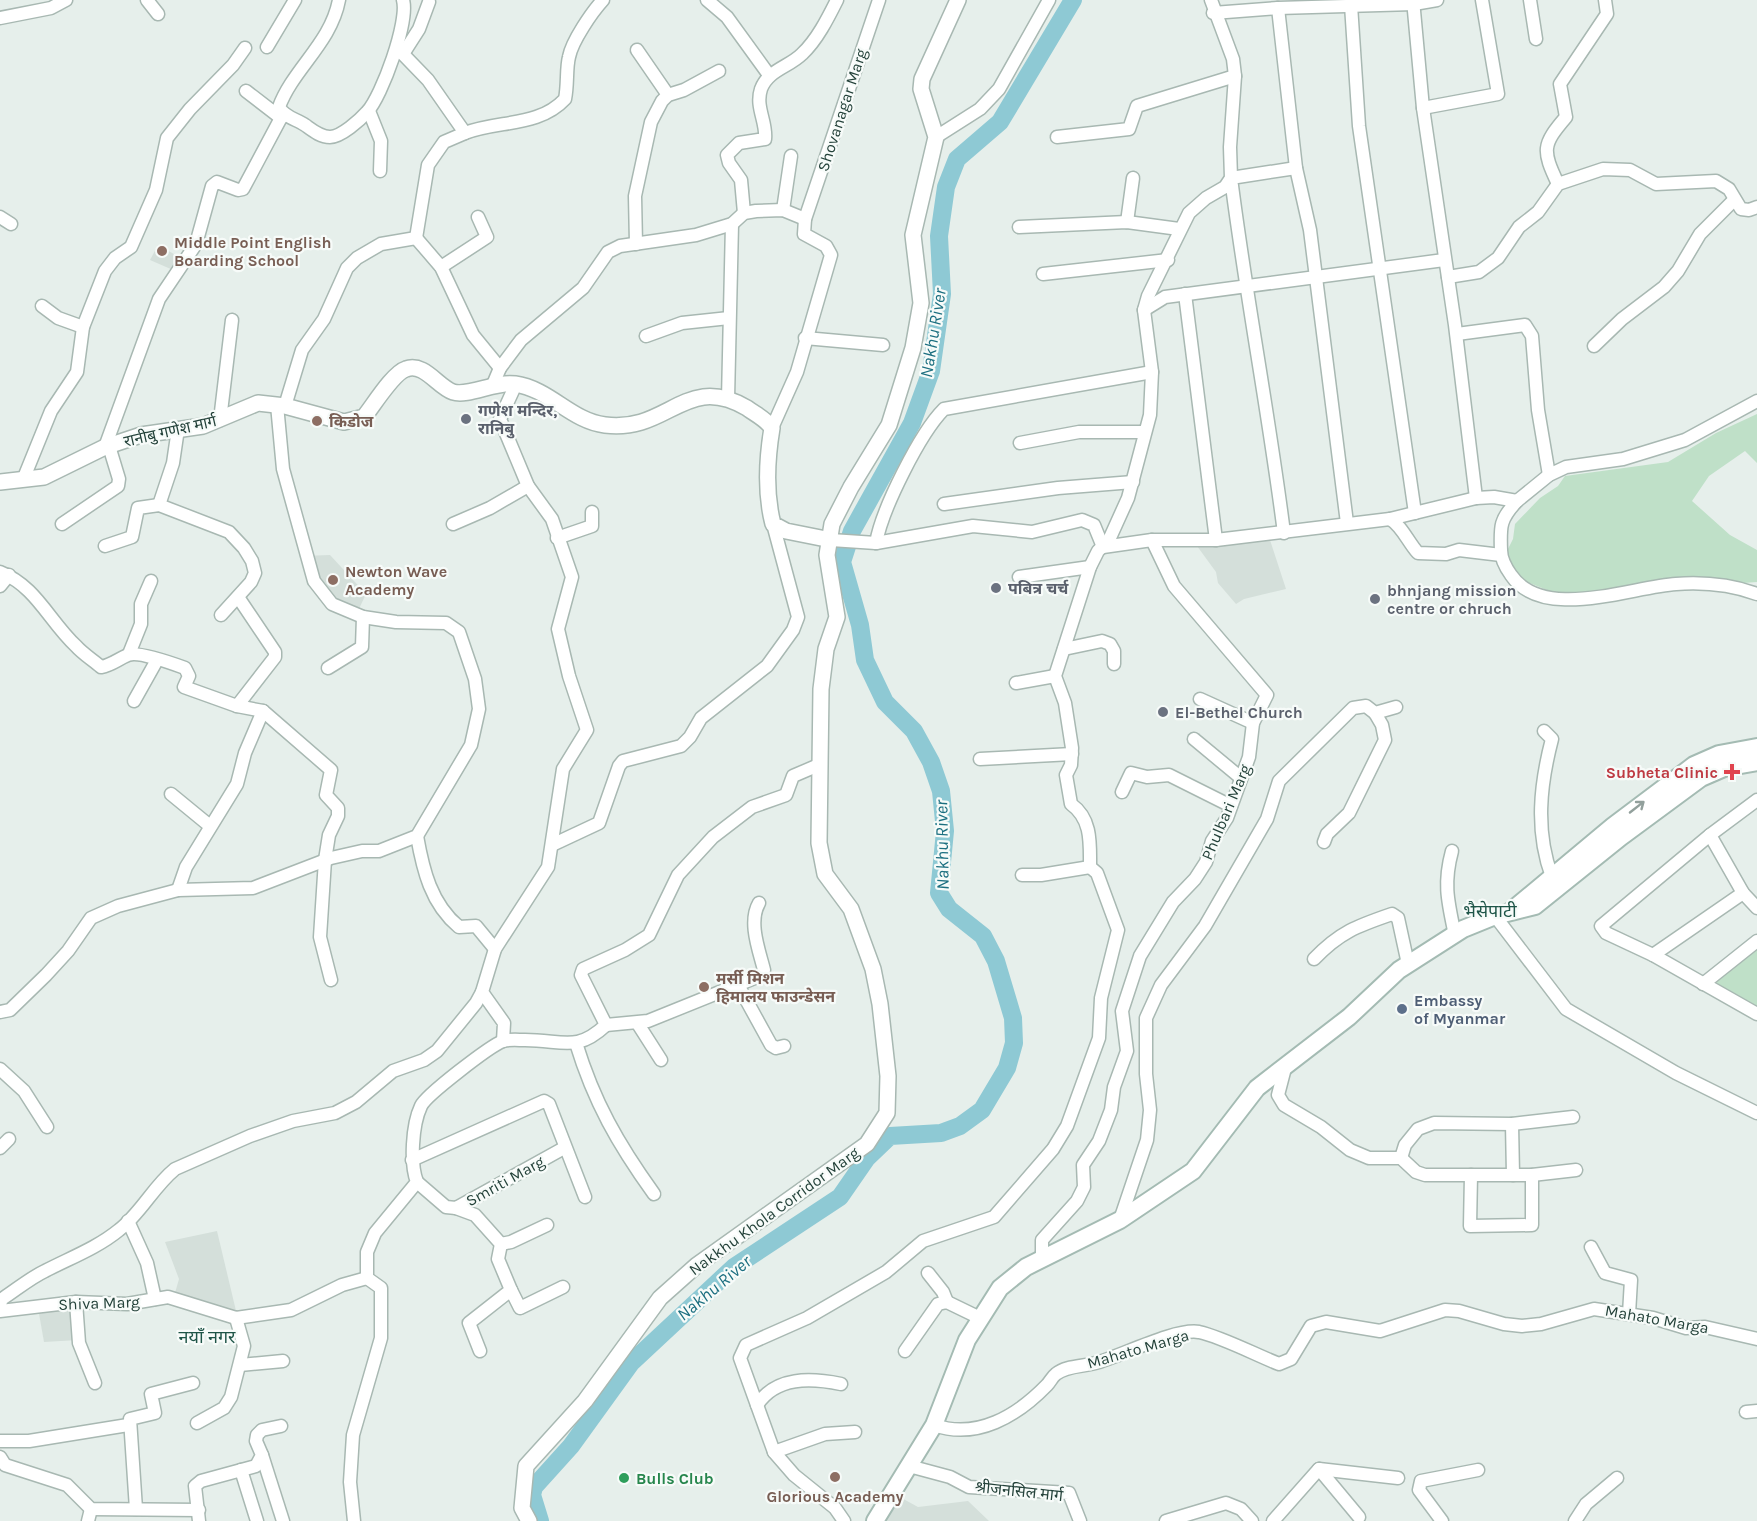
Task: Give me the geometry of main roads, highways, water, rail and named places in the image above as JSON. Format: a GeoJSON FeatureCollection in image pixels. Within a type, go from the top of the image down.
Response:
{"type":"FeatureCollection","features":[{"type":"Feature","properties":{"kind":"main road"},"geometry":{"type":"LineString","coordinates":[[875,1521],[934,1425],[967,1340],[1000,1288],[1026,1267],[1120,1220],[1193,1171],[1257,1088],[1349,1017],[1408,964],[1455,934],[1495,916],[1535,906],[1694,765],[1719,754],[1757,747]]}},
{"type":"Feature","properties":{"kind":"main road"},"geometry":{"type":"LineString","coordinates":[[1511,911],[1552,877],[1617,831],[1701,778],[1724,768],[1757,762]]}},
{"type":"Feature","properties":{"kind":"waterway","name":"Nakhu River"},"geometry":{"type":"LineString","coordinates":[[540,1521],[532,1495],[534,1487],[571,1446],[631,1363],[734,1267],[840,1197],[867,1158],[890,1136],[941,1133],[960,1126],[982,1110],[1007,1068],[1014,1043],[1013,1018],[996,961],[983,936],[949,909],[939,893],[945,831],[941,791],[931,762],[914,731],[885,702],[865,660],[860,625],[842,562],[852,531],[912,423],[931,371],[942,294],[939,236],[946,187],[957,159],[1000,122],[1073,0]]}},
{"type":"Feature","properties":{"kind":"place","name":"Middle Point English Boarding School"},"geometry":{"type":"Point","coordinates":[162,251]}},
{"type":"Feature","properties":{"kind":"place","name":"गणेश मन्दिर, रानिबु"},"geometry":{"type":"Point","coordinates":[466,419]}},
{"type":"Feature","properties":{"kind":"place","name":"किडोज"},"geometry":{"type":"Point","coordinates":[317,421]}},
{"type":"Feature","properties":{"kind":"place","name":"Newton Wave Academy"},"geometry":{"type":"Point","coordinates":[333,580]}},
{"type":"Feature","properties":{"kind":"place","name":"पबित्र चर्च"},"geometry":{"type":"Point","coordinates":[996,588]}},
{"type":"Feature","properties":{"kind":"place","name":"bhnjang mission centre or chruch"},"geometry":{"type":"Point","coordinates":[1375,599]}},
{"type":"Feature","properties":{"kind":"place","name":"El-Bethel Church"},"geometry":{"type":"Point","coordinates":[1163,712]}},
{"type":"Feature","properties":{"kind":"place","name":"Subheta Clinic"},"geometry":{"type":"Point","coordinates":[1732,772]}},
{"type":"Feature","properties":{"kind":"place","name":"मर्सी मिशन हिमालय फाउन्डेसन"},"geometry":{"type":"Point","coordinates":[704,987]}},
{"type":"Feature","properties":{"kind":"place","name":"Embassy of Myanmar"},"geometry":{"type":"Point","coordinates":[1402,1009]}},
{"type":"Feature","properties":{"kind":"place","name":"Glorious Academy"},"geometry":{"type":"Point","coordinates":[835,1477]}},
{"type":"Feature","properties":{"kind":"place","name":"Bulls Club"},"geometry":{"type":"Point","coordinates":[624,1478]}},
{"type":"Feature","properties":{"kind":"district","name":"भैसेपाटी"},"geometry":{"type":"Point","coordinates":[1490,911]}},
{"type":"Feature","properties":{"kind":"district","name":"नयाँ नगर"},"geometry":{"type":"Point","coordinates":[207,1337]}}]}
